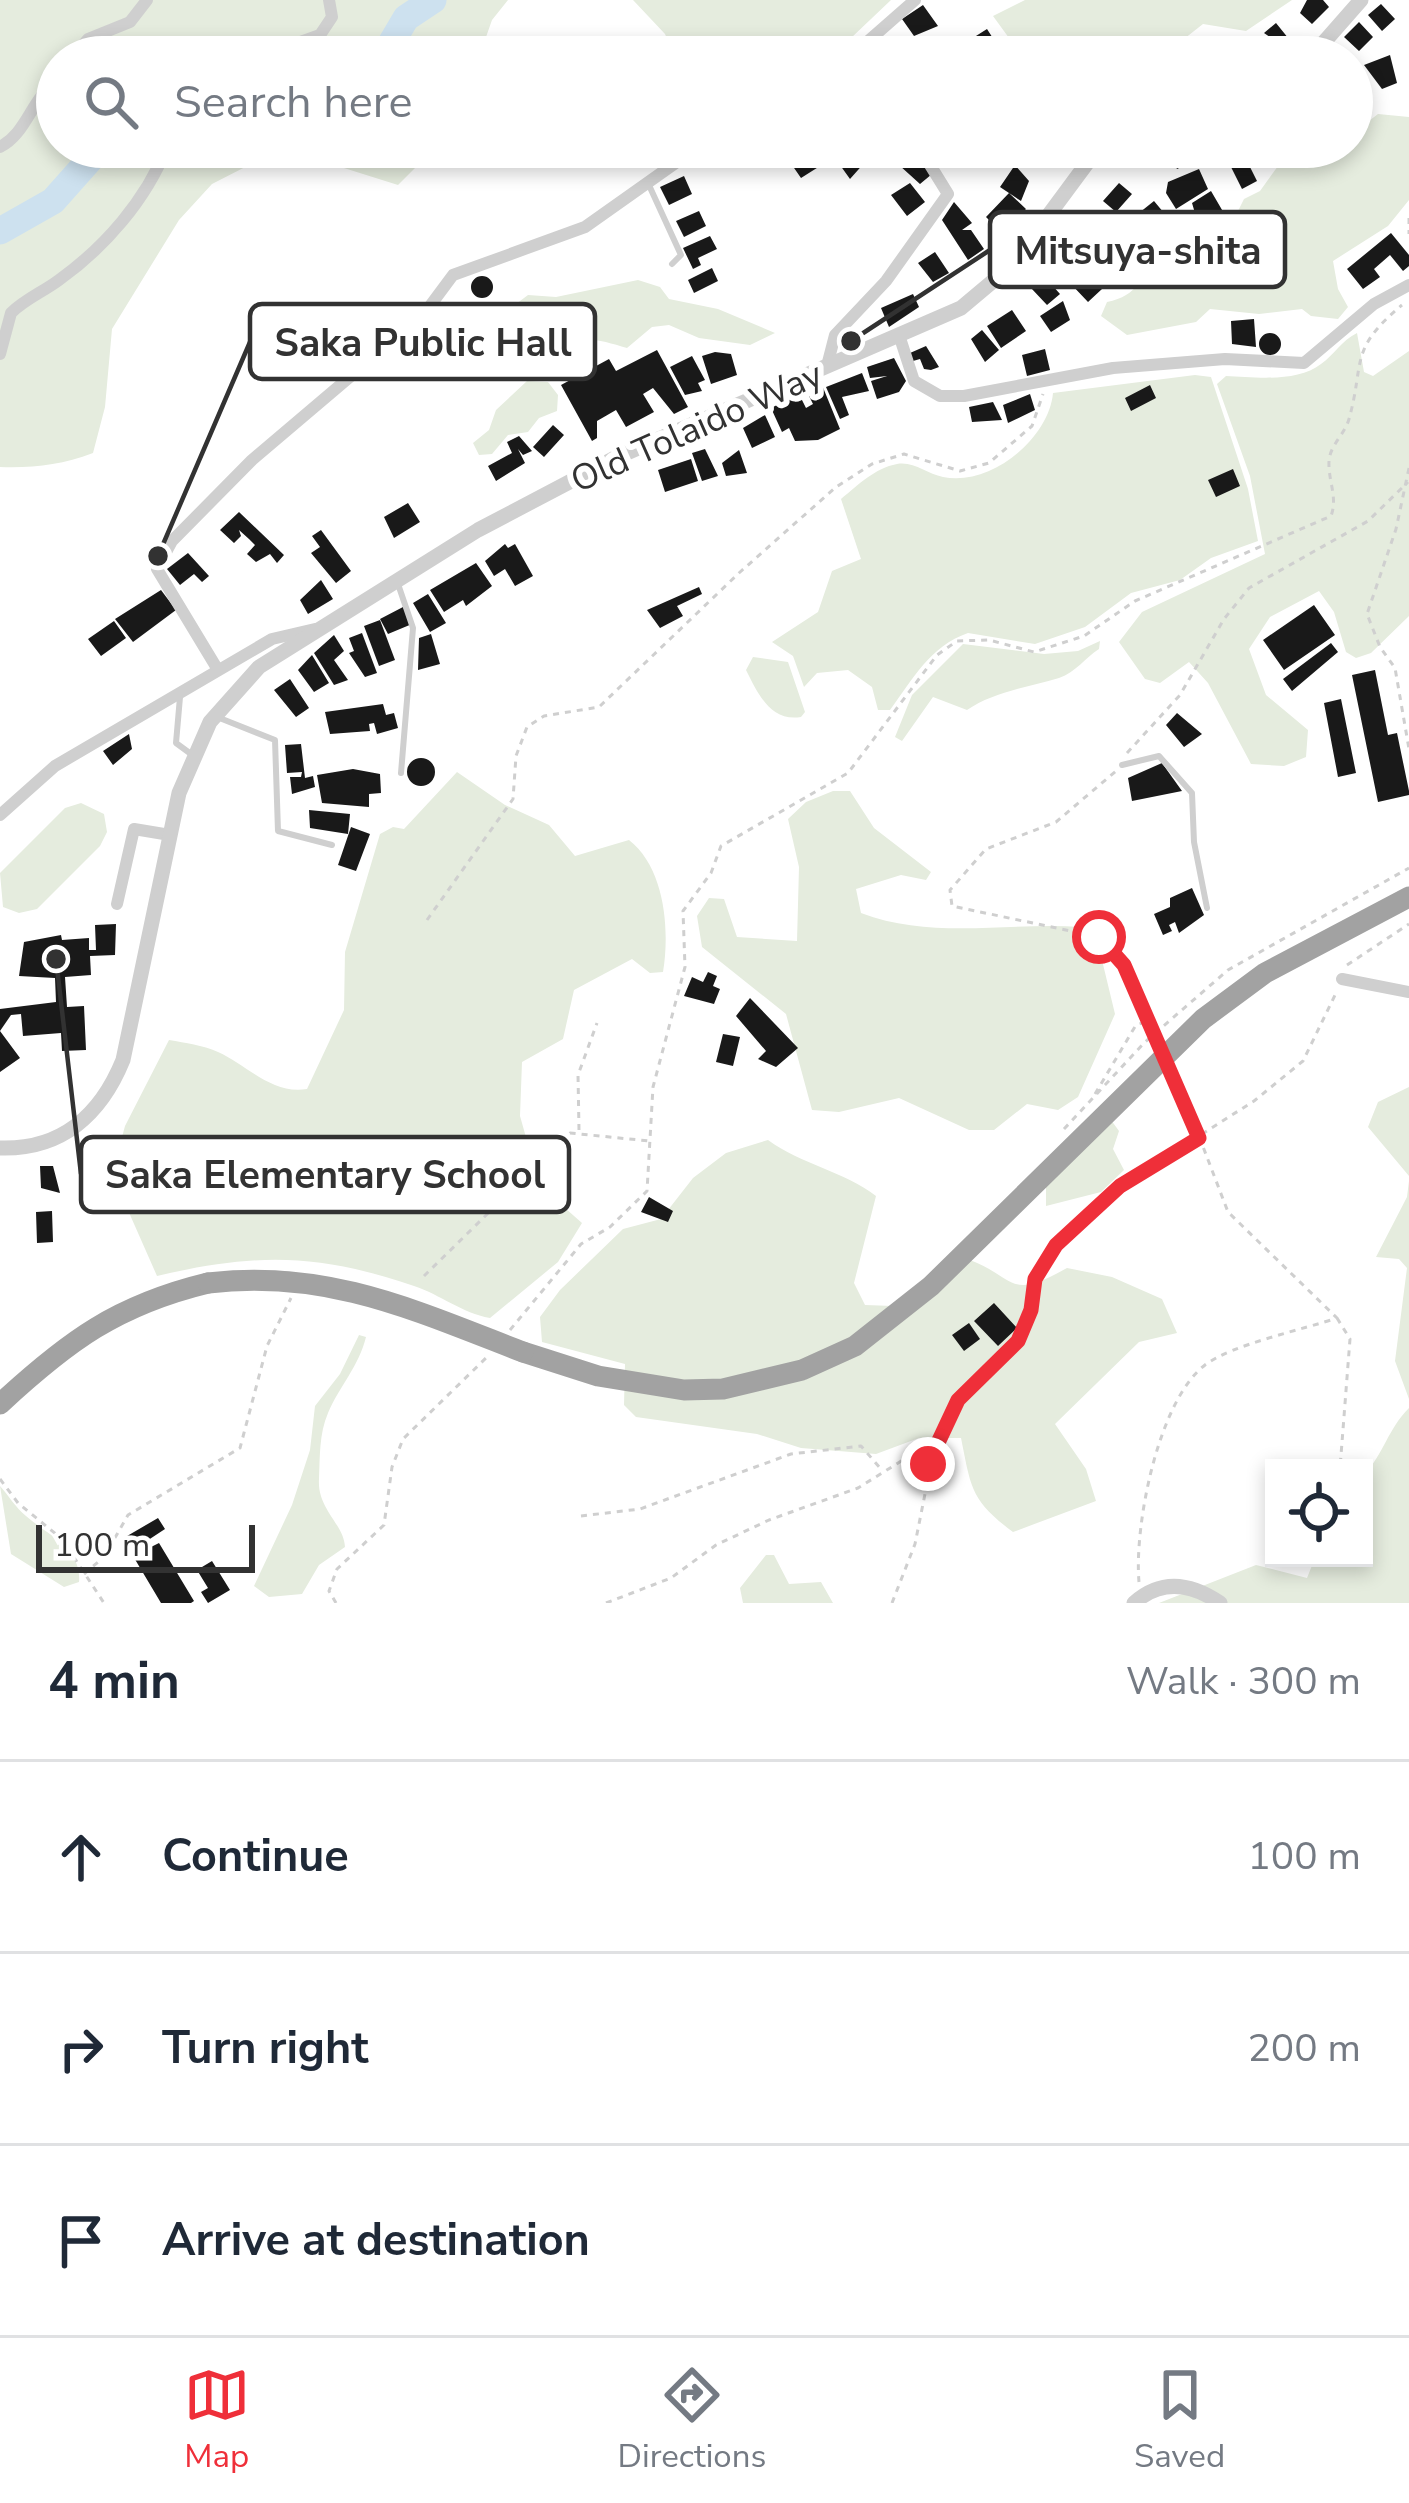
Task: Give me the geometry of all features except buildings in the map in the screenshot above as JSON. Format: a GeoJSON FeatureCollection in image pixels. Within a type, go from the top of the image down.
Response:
{"type":"FeatureCollection","features":[{"type":"Feature","properties":{"kind":"highway"},"geometry":{"type":"LineString","coordinates":[[0,1404],[76,1336],[133,1306],[208,1283],[265,1276],[319,1282],[382,1298],[523,1352],[615,1380],[684,1390],[723,1388],[802,1370],[855,1346],[900,1314],[1202,1019],[1265,973],[1409,897]]}},
{"type":"Feature","properties":{"kind":"street"},"geometry":{"type":"LineString","coordinates":[[95,36],[130,22],[147,0]]}},
{"type":"Feature","properties":{"kind":"street"},"geometry":{"type":"LineString","coordinates":[[317,36],[332,17],[329,0]]}},
{"type":"Feature","properties":{"kind":"street"},"geometry":{"type":"LineString","coordinates":[[875,36],[915,0]]}},
{"type":"Feature","properties":{"kind":"street"},"geometry":{"type":"LineString","coordinates":[[1329,36],[1360,0]]}},
{"type":"Feature","properties":{"kind":"street"},"geometry":{"type":"LineString","coordinates":[[0,147],[16,137],[36,99]]}},
{"type":"Feature","properties":{"kind":"street"},"geometry":{"type":"LineString","coordinates":[[0,354],[11,313],[71,271],[108,236],[158,168]]}},
{"type":"Feature","properties":{"kind":"street"},"geometry":{"type":"LineString","coordinates":[[218,670],[157,569],[172,542],[252,460],[424,314],[453,275],[585,227],[666,168]]}},
{"type":"Feature","properties":{"kind":"street"},"geometry":{"type":"LineString","coordinates":[[827,366],[835,335],[886,281],[948,194],[932,168]]}},
{"type":"Feature","properties":{"kind":"street","name":"Old Tolaido Way"},"geometry":{"type":"LineString","coordinates":[[0,1148],[44,1144],[74,1129],[94,1113],[112,1087],[123,1060],[191,754],[213,716],[259,667],[395,579],[615,458],[900,338],[987,291],[1083,168]]}},
{"type":"Feature","properties":{"kind":"street"},"geometry":{"type":"LineString","coordinates":[[900,338],[914,382],[940,396],[987,395],[1041,382],[1196,361],[1304,363],[1374,304],[1409,285]]}},
{"type":"Feature","properties":{"kind":"street"},"geometry":{"type":"LineString","coordinates":[[0,815],[55,766],[272,639],[315,629]]}},
{"type":"Feature","properties":{"kind":"street"},"geometry":{"type":"LineString","coordinates":[[117,904],[134,829],[170,835]]}},
{"type":"Feature","properties":{"kind":"street"},"geometry":{"type":"LineString","coordinates":[[1342,979],[1409,992]]}},
{"type":"Feature","properties":{"kind":"street"},"geometry":{"type":"LineString","coordinates":[[1137,1600],[1176,1585],[1198,1588],[1220,1603]]}},
{"type":"Feature","properties":{"kind":"lane"},"geometry":{"type":"LineString","coordinates":[[647,180],[680,255],[672,264]]}},
{"type":"Feature","properties":{"kind":"lane"},"geometry":{"type":"LineString","coordinates":[[395,579],[413,628],[401,773]]}},
{"type":"Feature","properties":{"kind":"lane"},"geometry":{"type":"LineString","coordinates":[[180,693],[176,743],[191,754]]}},
{"type":"Feature","properties":{"kind":"lane"},"geometry":{"type":"LineString","coordinates":[[213,716],[275,740],[278,831],[332,845]]}},
{"type":"Feature","properties":{"kind":"lane"},"geometry":{"type":"LineString","coordinates":[[1121,765],[1146,755],[1164,757],[1192,793],[1194,842],[1208,908]]}},
{"type":"Feature","properties":{"kind":"path"},"geometry":{"type":"LineString","coordinates":[[1409,218],[1409,234]]}},
{"type":"Feature","properties":{"kind":"path"},"geometry":{"type":"LineString","coordinates":[[494,1325],[510,1331],[581,1244],[641,1200],[649,1183],[652,1087],[685,968],[683,911],[711,873],[721,846],[848,773],[937,655],[957,641],[989,640],[1034,652],[1084,636],[1135,601],[1182,585],[1215,562],[1331,516],[1336,502],[1329,455],[1349,420],[1359,361],[1374,332],[1409,301]]}},
{"type":"Feature","properties":{"kind":"path"},"geometry":{"type":"LineString","coordinates":[[428,920],[513,799],[516,755],[526,727],[544,716],[599,707],[836,487],[872,464],[904,454],[960,471],[1004,454],[1032,426],[1043,404],[1041,382]]}},
{"type":"Feature","properties":{"kind":"path"},"geometry":{"type":"LineString","coordinates":[[1409,468],[1367,614],[1380,647],[1395,668],[1409,749]]}},
{"type":"Feature","properties":{"kind":"path"},"geometry":{"type":"LineString","coordinates":[[1341,1459],[1350,1339],[1337,1318],[1228,1212],[1179,1084],[1124,965],[1099,937],[952,906],[950,897],[952,884],[986,848],[1056,822],[1121,765],[1139,734],[1180,695],[1224,619],[1250,588],[1368,521],[1408,482]]}},
{"type":"Feature","properties":{"kind":"path"},"geometry":{"type":"LineString","coordinates":[[1057,1137],[1145,1042],[1228,970],[1409,868]]}},
{"type":"Feature","properties":{"kind":"path"},"geometry":{"type":"LineString","coordinates":[[892,1603],[915,1544],[936,1439],[979,1375],[1018,1341],[1031,1310],[1035,1279],[1056,1245],[1120,1186],[1199,1138],[1303,1061],[1348,959],[1409,924]]}},
{"type":"Feature","properties":{"kind":"path"},"geometry":{"type":"LineString","coordinates":[[1094,1126],[1099,1080],[1136,1025],[1151,1020]]}},
{"type":"Feature","properties":{"kind":"path"},"geometry":{"type":"LineString","coordinates":[[578,1132],[575,1088],[597,1023]]}},
{"type":"Feature","properties":{"kind":"path"},"geometry":{"type":"LineString","coordinates":[[424,1276],[570,1133],[649,1141]]}},
{"type":"Feature","properties":{"kind":"path"},"geometry":{"type":"LineString","coordinates":[[84,1574],[104,1557],[128,1515],[239,1448],[267,1346],[294,1294]]}},
{"type":"Feature","properties":{"kind":"path"},"geometry":{"type":"LineString","coordinates":[[1137,1600],[1141,1509],[1186,1385],[1208,1363],[1337,1318]]}},
{"type":"Feature","properties":{"kind":"path"},"geometry":{"type":"LineString","coordinates":[[336,1603],[329,1592],[337,1569],[384,1525],[392,1467],[403,1439],[496,1346]]}},
{"type":"Feature","properties":{"kind":"path"},"geometry":{"type":"LineString","coordinates":[[606,1603],[671,1578],[716,1545],[858,1488],[936,1439]]}},
{"type":"Feature","properties":{"kind":"path"},"geometry":{"type":"LineString","coordinates":[[580,1516],[649,1506],[739,1470],[810,1450],[861,1446],[883,1471]]}},
{"type":"Feature","properties":{"kind":"path"},"geometry":{"type":"LineString","coordinates":[[0,1479],[18,1503],[62,1539],[104,1603]]}},
{"type":"Feature","properties":{"kind":"shaded area"},"geometry":{"type":"Polygon","coordinates":[[[0,0],[508,0],[486,36],[36,36],[36,168],[243,168],[212,184],[179,220],[112,329],[105,407],[93,453],[58,463],[0,467],[0,0]]]}},
{"type":"Feature","properties":{"kind":"shaded area"},"geometry":{"type":"Polygon","coordinates":[[[633,0],[891,0],[853,36],[665,34],[633,0]]]}},
{"type":"Feature","properties":{"kind":"shaded area"},"geometry":{"type":"Polygon","coordinates":[[[1025,0],[1292,0],[1246,31],[1203,24],[1188,36],[1008,36],[993,16],[1025,0]]]}},
{"type":"Feature","properties":{"kind":"shaded area"},"geometry":{"type":"Polygon","coordinates":[[[1378,114],[1409,117],[1409,200],[1388,226],[1333,261],[1338,289],[1348,307],[1338,319],[1311,316],[1302,309],[1259,314],[1210,309],[1196,322],[1127,335],[1101,316],[1107,302],[1128,294],[1140,282],[1161,247],[1229,229],[1244,199],[1260,191],[1277,168],[1373,168],[1373,118],[1378,114]]]}},
{"type":"Feature","properties":{"kind":"shaded area"},"geometry":{"type":"Polygon","coordinates":[[[344,168],[415,168],[398,185],[344,168]]]}},
{"type":"Feature","properties":{"kind":"shaded area"},"geometry":{"type":"Polygon","coordinates":[[[638,280],[660,287],[669,299],[718,309],[775,333],[750,345],[699,338],[669,325],[652,327],[627,348],[595,340],[575,341],[548,358],[526,355],[502,324],[508,310],[528,295],[556,297],[638,280]]]}},
{"type":"Feature","properties":{"kind":"shaded area"},"geometry":{"type":"Polygon","coordinates":[[[1357,333],[1364,372],[1373,376],[1409,351],[1409,616],[1371,653],[1356,658],[1346,652],[1334,612],[1319,591],[1270,617],[1249,649],[1266,695],[1308,730],[1306,757],[1284,766],[1251,764],[1208,683],[1189,662],[1160,683],[1145,679],[1119,642],[1142,612],[1265,554],[1250,476],[1217,384],[1226,376],[1275,378],[1311,370],[1357,333]]]}},
{"type":"Feature","properties":{"kind":"shaded area"},"geometry":{"type":"Polygon","coordinates":[[[1195,375],[1211,377],[1248,489],[1258,541],[1211,558],[1180,580],[1131,593],[1085,627],[1035,644],[968,633],[943,646],[923,665],[890,710],[878,710],[872,687],[848,670],[817,673],[804,687],[793,656],[772,642],[818,612],[832,571],[861,559],[841,499],[860,483],[897,464],[943,477],[980,474],[998,467],[1029,442],[1041,427],[1053,393],[1195,375]]]}},
{"type":"Feature","properties":{"kind":"shaded area"},"geometry":{"type":"Polygon","coordinates":[[[527,381],[548,382],[558,395],[557,411],[539,418],[528,432],[508,435],[492,454],[479,455],[473,443],[489,430],[496,410],[527,381]]]}},
{"type":"Feature","properties":{"kind":"shaded area"},"geometry":{"type":"Polygon","coordinates":[[[1100,641],[1099,649],[1065,675],[999,694],[967,710],[933,697],[902,741],[895,737],[912,695],[963,644],[1044,654],[1078,651],[1100,641]]]}},
{"type":"Feature","properties":{"kind":"shaded area"},"geometry":{"type":"Polygon","coordinates":[[[753,657],[788,662],[805,712],[801,717],[781,715],[767,704],[746,670],[753,657]]]}},
{"type":"Feature","properties":{"kind":"shaded area"},"geometry":{"type":"Polygon","coordinates":[[[457,772],[505,805],[549,825],[575,856],[629,840],[650,867],[662,901],[663,972],[650,973],[632,959],[574,990],[563,1039],[522,1062],[520,1116],[529,1148],[523,1171],[582,1223],[558,1262],[490,1318],[414,1286],[316,1262],[256,1260],[157,1276],[112,1174],[125,1126],[169,1040],[218,1052],[282,1088],[307,1089],[344,1010],[345,952],[380,834],[393,827],[404,829],[457,772]]]}},
{"type":"Feature","properties":{"kind":"shaded area"},"geometry":{"type":"Polygon","coordinates":[[[833,791],[850,791],[874,828],[931,872],[926,880],[901,875],[856,889],[861,913],[943,928],[1081,927],[1089,947],[1101,956],[1115,1014],[1078,1097],[1058,1110],[1027,1104],[994,1130],[969,1130],[899,1098],[839,1112],[812,1110],[786,1014],[702,947],[697,916],[709,898],[724,899],[737,937],[797,941],[799,867],[788,819],[806,802],[833,791]]]}},
{"type":"Feature","properties":{"kind":"shaded area"},"geometry":{"type":"Polygon","coordinates":[[[81,803],[104,814],[107,832],[100,846],[37,909],[19,913],[3,907],[0,873],[65,808],[81,803]]]}},
{"type":"Feature","properties":{"kind":"shaded area"},"geometry":{"type":"Polygon","coordinates":[[[1409,1087],[1409,1176],[1368,1127],[1378,1102],[1409,1087]]]}},
{"type":"Feature","properties":{"kind":"shaded area"},"geometry":{"type":"Polygon","coordinates":[[[1111,1120],[1119,1131],[1113,1149],[1124,1170],[1101,1192],[1046,1206],[1046,1182],[1111,1120]]]}},
{"type":"Feature","properties":{"kind":"shaded area"},"geometry":{"type":"Polygon","coordinates":[[[768,1140],[876,1196],[854,1283],[865,1305],[893,1306],[970,1260],[1014,1284],[1034,1283],[1067,1268],[1112,1277],[1162,1299],[1177,1333],[1139,1342],[1055,1424],[1086,1469],[1096,1501],[1013,1532],[980,1501],[961,1438],[919,1438],[876,1454],[801,1448],[757,1434],[636,1417],[624,1405],[625,1364],[542,1342],[540,1317],[560,1290],[623,1229],[661,1219],[693,1178],[726,1153],[768,1140]]]}},
{"type":"Feature","properties":{"kind":"shaded area"},"geometry":{"type":"Polygon","coordinates":[[[1409,1181],[1409,1399],[1395,1361],[1407,1268],[1399,1259],[1376,1257],[1407,1197],[1409,1181]]]}},
{"type":"Feature","properties":{"kind":"shaded area"},"geometry":{"type":"Polygon","coordinates":[[[359,1335],[366,1337],[363,1348],[328,1413],[320,1454],[320,1490],[345,1547],[319,1565],[302,1594],[269,1597],[254,1586],[292,1505],[310,1450],[315,1406],[340,1374],[359,1335]]]}},
{"type":"Feature","properties":{"kind":"shaded area"},"geometry":{"type":"Polygon","coordinates":[[[1409,1408],[1409,1603],[1159,1603],[1256,1565],[1307,1578],[1311,1567],[1373,1567],[1373,1463],[1409,1408]]]}},
{"type":"Feature","properties":{"kind":"shaded area"},"geometry":{"type":"Polygon","coordinates":[[[0,1486],[22,1513],[69,1551],[79,1582],[64,1587],[11,1554],[0,1486]]]}},
{"type":"Feature","properties":{"kind":"shaded area"},"geometry":{"type":"Polygon","coordinates":[[[766,1555],[774,1555],[789,1584],[821,1582],[833,1603],[743,1603],[740,1588],[766,1555]]]}},
{"type":"Feature","properties":{"kind":"waterway"},"geometry":{"type":"LineString","coordinates":[[395,36],[406,18],[433,0]]}},
{"type":"Feature","properties":{"kind":"waterway"},"geometry":{"type":"LineString","coordinates":[[0,231],[53,201],[82,168]]}},
{"type":"Feature","properties":{"kind":"place","name":"Mitsuya-shita"},"geometry":{"type":"Point","coordinates":[851,341]}},
{"type":"Feature","properties":{"kind":"place","name":"Saka Public Hall"},"geometry":{"type":"Point","coordinates":[158,556]}},
{"type":"Feature","properties":{"kind":"place","name":"Saka Elementary School"},"geometry":{"type":"Point","coordinates":[56,959]}},
{"type":"Feature","properties":{"kind":"route"},"geometry":{"type":"LineString","coordinates":[[928,1464],[958,1400],[1018,1341],[1031,1310],[1035,1279],[1056,1245],[1120,1186],[1199,1138],[1124,965],[1099,937]]}}]}
